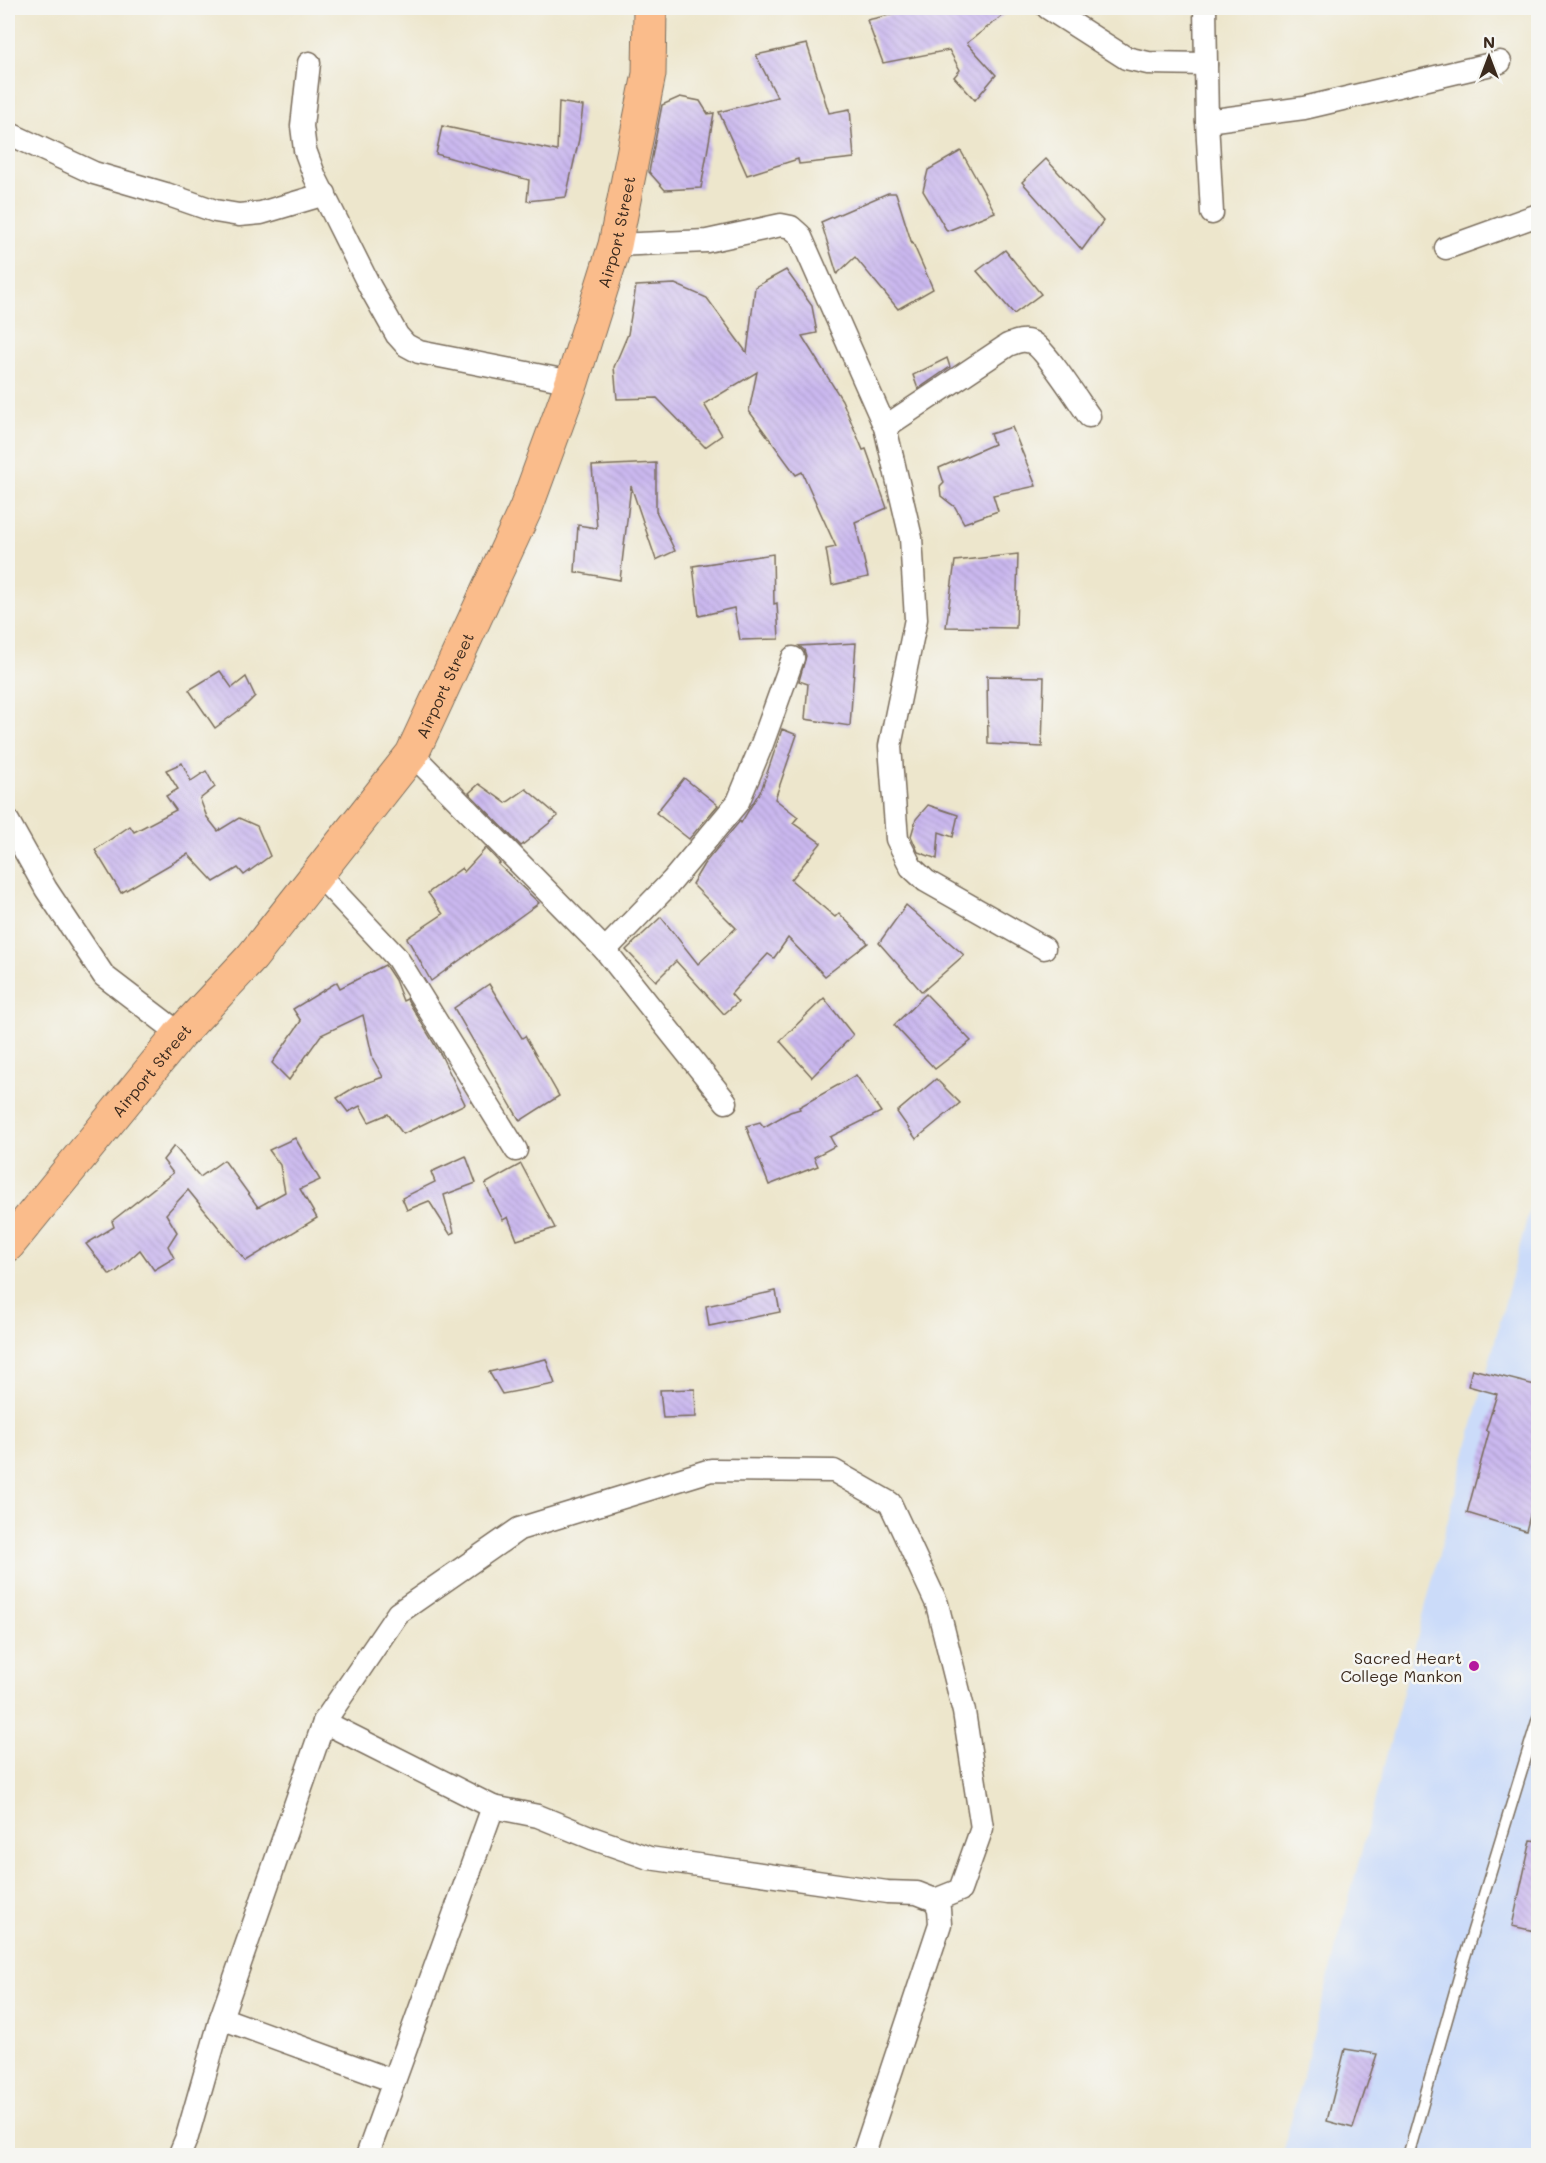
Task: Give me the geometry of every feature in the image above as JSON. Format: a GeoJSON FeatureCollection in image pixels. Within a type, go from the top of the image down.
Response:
{"type":"FeatureCollection","features":[{"type":"Feature","properties":{"kind":"highway","name":"Airport Street"},"geometry":{"type":"LineString","coordinates":[[8,1245],[180,1034],[252,957],[412,754],[526,508],[572,382],[615,245],[649,74],[650,8]]}},
{"type":"Feature","properties":{"kind":"street"},"geometry":{"type":"LineString","coordinates":[[1048,8],[1126,58],[1148,63],[1206,64]]}},
{"type":"Feature","properties":{"kind":"street"},"geometry":{"type":"LineString","coordinates":[[1205,8],[1207,121],[1212,213]]}},
{"type":"Feature","properties":{"kind":"street"},"geometry":{"type":"LineString","coordinates":[[1207,121],[1304,108],[1500,62]]}},
{"type":"Feature","properties":{"kind":"street"},"geometry":{"type":"LineString","coordinates":[[309,63],[302,126],[305,150],[315,177],[370,287],[397,335],[406,345],[419,352],[572,382]]}},
{"type":"Feature","properties":{"kind":"street"},"geometry":{"type":"LineString","coordinates":[[8,133],[94,173],[166,194],[215,212],[239,215],[261,213],[325,194]]}},
{"type":"Feature","properties":{"kind":"street"},"geometry":{"type":"LineString","coordinates":[[1446,248],[1539,215]]}},
{"type":"Feature","properties":{"kind":"street"},"geometry":{"type":"LineString","coordinates":[[615,245],[707,241],[781,225],[791,227],[800,235],[885,428],[911,538],[916,619],[890,746],[897,839],[911,867],[926,881],[1044,948]]}},
{"type":"Feature","properties":{"kind":"street"},"geometry":{"type":"LineString","coordinates":[[885,428],[1008,345],[1020,340],[1033,343],[1057,371],[1089,416]]}},
{"type":"Feature","properties":{"kind":"street"},"geometry":{"type":"LineString","coordinates":[[605,950],[672,881],[738,802],[793,658]]}},
{"type":"Feature","properties":{"kind":"street"},"geometry":{"type":"LineString","coordinates":[[412,754],[605,950],[726,1102]]}},
{"type":"Feature","properties":{"kind":"street"},"geometry":{"type":"LineString","coordinates":[[8,820],[46,889],[104,976],[180,1034]]}},
{"type":"Feature","properties":{"kind":"street"},"geometry":{"type":"LineString","coordinates":[[318,874],[397,958],[516,1150]]}},
{"type":"Feature","properties":{"kind":"street"},"geometry":{"type":"LineString","coordinates":[[179,2156],[187,2137],[221,2018],[324,1722],[398,1613],[519,1529],[711,1470],[834,1472],[890,1503],[937,1604],[964,1713],[982,1828],[960,1890],[935,1900],[917,1893],[887,1892],[649,1857],[591,1838],[538,1816],[493,1808],[324,1722]]}},
{"type":"Feature","properties":{"kind":"street"},"geometry":{"type":"LineString","coordinates":[[367,2156],[493,1808]]}},
{"type":"Feature","properties":{"kind":"street"},"geometry":{"type":"LineString","coordinates":[[862,2156],[940,1924],[939,1909],[935,1900]]}},
{"type":"Feature","properties":{"kind":"street"},"geometry":{"type":"LineString","coordinates":[[221,2018],[394,2081]]}},
{"type":"Feature","properties":{"kind":"lane"},"geometry":{"type":"LineString","coordinates":[[1408,2156],[1463,1963],[1539,1718]]}},
{"type":"Feature","properties":{"kind":"shaded area","name":"Sacred Heart College Mankon"},"geometry":{"type":"Polygon","coordinates":[[[1538,1176],[1538,2155],[1282,2155],[1538,1176]]]}},
{"type":"Feature","properties":{"kind":"building"},"geometry":{"type":"Polygon","coordinates":[[[922,8],[1012,8],[967,43],[996,75],[975,100],[954,77],[960,70],[949,50],[883,63],[867,20],[922,8]]]}},
{"type":"Feature","properties":{"kind":"building"},"geometry":{"type":"Polygon","coordinates":[[[807,44],[829,113],[850,109],[854,158],[799,164],[798,159],[747,175],[719,112],[777,97],[756,55],[807,44]]]}},
{"type":"Feature","properties":{"kind":"building"},"geometry":{"type":"Polygon","coordinates":[[[680,97],[700,101],[708,114],[714,113],[701,188],[665,190],[649,172],[662,105],[680,97]]]}},
{"type":"Feature","properties":{"kind":"building"},"geometry":{"type":"Polygon","coordinates":[[[559,102],[583,106],[579,139],[566,197],[527,201],[529,180],[436,154],[442,126],[557,151],[559,102]]]}},
{"type":"Feature","properties":{"kind":"building"},"geometry":{"type":"Polygon","coordinates":[[[961,151],[995,212],[947,231],[923,191],[928,170],[961,151]]]}},
{"type":"Feature","properties":{"kind":"building"},"geometry":{"type":"Polygon","coordinates":[[[1046,159],[1103,221],[1082,250],[1022,182],[1046,159]]]}},
{"type":"Feature","properties":{"kind":"building"},"geometry":{"type":"Polygon","coordinates":[[[888,193],[896,193],[912,244],[912,241],[933,289],[898,309],[855,257],[837,274],[821,222],[888,193]]]}},
{"type":"Feature","properties":{"kind":"building"},"geometry":{"type":"Polygon","coordinates":[[[1005,250],[1041,294],[1014,314],[977,271],[1005,250]]]}},
{"type":"Feature","properties":{"kind":"building"},"geometry":{"type":"Polygon","coordinates":[[[786,270],[812,306],[817,333],[802,336],[842,400],[863,450],[866,449],[887,508],[855,522],[868,577],[832,585],[826,549],[836,547],[802,472],[796,475],[749,411],[757,372],[704,404],[722,435],[705,447],[657,398],[617,399],[614,367],[628,334],[636,286],[675,284],[707,298],[747,353],[755,287],[786,270]]]}},
{"type":"Feature","properties":{"kind":"building"},"geometry":{"type":"Polygon","coordinates":[[[947,358],[950,367],[918,389],[913,375],[947,358]]]}},
{"type":"Feature","properties":{"kind":"building"},"geometry":{"type":"Polygon","coordinates":[[[1012,427],[1036,486],[993,495],[998,511],[964,523],[955,507],[941,496],[940,487],[944,483],[939,468],[994,444],[990,434],[1012,427]]]}},
{"type":"Feature","properties":{"kind":"building"},"geometry":{"type":"Polygon","coordinates":[[[656,463],[656,511],[675,551],[656,560],[631,486],[620,580],[575,572],[578,525],[597,528],[592,466],[656,463]]]}},
{"type":"Feature","properties":{"kind":"building"},"geometry":{"type":"Polygon","coordinates":[[[773,554],[774,604],[777,603],[779,639],[740,640],[734,608],[699,616],[693,566],[773,554]]]}},
{"type":"Feature","properties":{"kind":"building"},"geometry":{"type":"Polygon","coordinates":[[[1018,554],[1016,628],[946,627],[955,561],[1018,554]]]}},
{"type":"Feature","properties":{"kind":"building"},"geometry":{"type":"Polygon","coordinates":[[[856,643],[850,726],[805,719],[808,684],[799,681],[806,656],[804,650],[799,646],[856,643]]]}},
{"type":"Feature","properties":{"kind":"building"},"geometry":{"type":"Polygon","coordinates":[[[220,671],[232,688],[246,677],[255,696],[215,728],[189,690],[220,671]]]}},
{"type":"Feature","properties":{"kind":"building"},"geometry":{"type":"Polygon","coordinates":[[[987,676],[1044,677],[1042,747],[988,744],[987,676]]]}},
{"type":"Feature","properties":{"kind":"building"},"geometry":{"type":"Polygon","coordinates":[[[782,729],[797,735],[775,799],[798,817],[793,823],[821,843],[791,880],[835,917],[839,913],[868,943],[825,976],[788,938],[774,958],[768,954],[731,994],[738,1002],[724,1014],[676,961],[656,981],[626,950],[661,917],[698,964],[736,928],[692,884],[704,864],[740,821],[741,823],[762,788],[782,729]]]}},
{"type":"Feature","properties":{"kind":"building"},"geometry":{"type":"Polygon","coordinates":[[[182,763],[191,781],[206,771],[215,787],[200,799],[207,817],[218,831],[239,818],[257,826],[270,856],[244,875],[238,868],[214,882],[188,854],[121,893],[95,850],[130,826],[134,832],[176,810],[166,796],[178,789],[166,770],[182,763]]]}},
{"type":"Feature","properties":{"kind":"building"},"geometry":{"type":"Polygon","coordinates":[[[684,778],[718,805],[689,839],[656,813],[684,778]]]}},
{"type":"Feature","properties":{"kind":"building"},"geometry":{"type":"Polygon","coordinates":[[[479,784],[506,803],[526,789],[558,816],[521,846],[469,793],[479,784]]]}},
{"type":"Feature","properties":{"kind":"building"},"geometry":{"type":"Polygon","coordinates":[[[928,805],[958,815],[953,837],[939,832],[937,859],[918,852],[911,836],[916,819],[928,805]]]}},
{"type":"Feature","properties":{"kind":"building"},"geometry":{"type":"Polygon","coordinates":[[[486,848],[500,863],[498,864],[539,903],[431,981],[407,938],[443,914],[428,893],[462,868],[464,872],[486,848]]]}},
{"type":"Feature","properties":{"kind":"building"},"geometry":{"type":"Polygon","coordinates":[[[906,905],[964,955],[922,992],[879,943],[906,905]]]}},
{"type":"Feature","properties":{"kind":"building"},"geometry":{"type":"Polygon","coordinates":[[[385,965],[395,980],[403,1001],[407,999],[441,1055],[465,1104],[403,1134],[388,1114],[369,1122],[360,1106],[348,1112],[337,1098],[355,1087],[383,1077],[373,1059],[363,1015],[321,1035],[289,1080],[272,1063],[301,1021],[293,1009],[337,982],[340,988],[385,965]]]}},
{"type":"Feature","properties":{"kind":"building"},"geometry":{"type":"Polygon","coordinates":[[[489,984],[522,1038],[525,1036],[559,1096],[520,1121],[454,1008],[489,984]]]}},
{"type":"Feature","properties":{"kind":"building"},"geometry":{"type":"Polygon","coordinates":[[[926,994],[971,1041],[935,1069],[894,1025],[926,994]]]}},
{"type":"Feature","properties":{"kind":"building"},"geometry":{"type":"Polygon","coordinates":[[[824,998],[853,1035],[812,1077],[780,1041],[824,998]]]}},
{"type":"Feature","properties":{"kind":"building"},"geometry":{"type":"Polygon","coordinates":[[[856,1075],[881,1112],[830,1137],[835,1146],[814,1157],[818,1166],[769,1185],[746,1126],[760,1122],[764,1127],[800,1109],[799,1107],[856,1075]]]}},
{"type":"Feature","properties":{"kind":"building"},"geometry":{"type":"Polygon","coordinates":[[[936,1079],[960,1103],[916,1139],[897,1112],[936,1079]]]}},
{"type":"Feature","properties":{"kind":"building"},"geometry":{"type":"Polygon","coordinates":[[[295,1138],[320,1180],[300,1189],[317,1218],[246,1261],[188,1190],[166,1214],[177,1232],[168,1246],[174,1258],[154,1270],[140,1250],[110,1275],[86,1244],[114,1227],[112,1221],[173,1173],[163,1160],[174,1146],[200,1177],[224,1160],[258,1207],[285,1192],[280,1165],[269,1150],[295,1138]]]}},
{"type":"Feature","properties":{"kind":"building"},"geometry":{"type":"Polygon","coordinates":[[[466,1156],[476,1183],[444,1195],[454,1232],[450,1234],[429,1201],[407,1210],[402,1198],[435,1182],[431,1172],[466,1156]]]}},
{"type":"Feature","properties":{"kind":"building"},"geometry":{"type":"Polygon","coordinates":[[[521,1164],[555,1228],[517,1240],[508,1217],[503,1220],[485,1184],[521,1164]]]}},
{"type":"Feature","properties":{"kind":"building"},"geometry":{"type":"Polygon","coordinates":[[[776,1291],[780,1312],[709,1326],[706,1306],[776,1291]]]}},
{"type":"Feature","properties":{"kind":"building"},"geometry":{"type":"Polygon","coordinates":[[[546,1359],[555,1384],[502,1394],[489,1372],[546,1359]]]}},
{"type":"Feature","properties":{"kind":"building"},"geometry":{"type":"Polygon","coordinates":[[[1472,1369],[1539,1386],[1539,1481],[1526,1531],[1467,1513],[1489,1432],[1486,1430],[1497,1394],[1468,1386],[1472,1369]]]}},
{"type":"Feature","properties":{"kind":"building"},"geometry":{"type":"Polygon","coordinates":[[[695,1389],[696,1417],[663,1418],[660,1390],[695,1389]]]}},
{"type":"Feature","properties":{"kind":"building"},"geometry":{"type":"Polygon","coordinates":[[[1531,1840],[1539,1841],[1539,1932],[1512,1926],[1531,1840]]]}},
{"type":"Feature","properties":{"kind":"building"},"geometry":{"type":"Polygon","coordinates":[[[1345,2049],[1377,2054],[1353,2128],[1327,2121],[1345,2049]]]}},
{"type":"Feature","properties":{"kind":"place","name":"Sacred Heart College Mankon"},"geometry":{"type":"Point","coordinates":[1474,1666]}}]}
